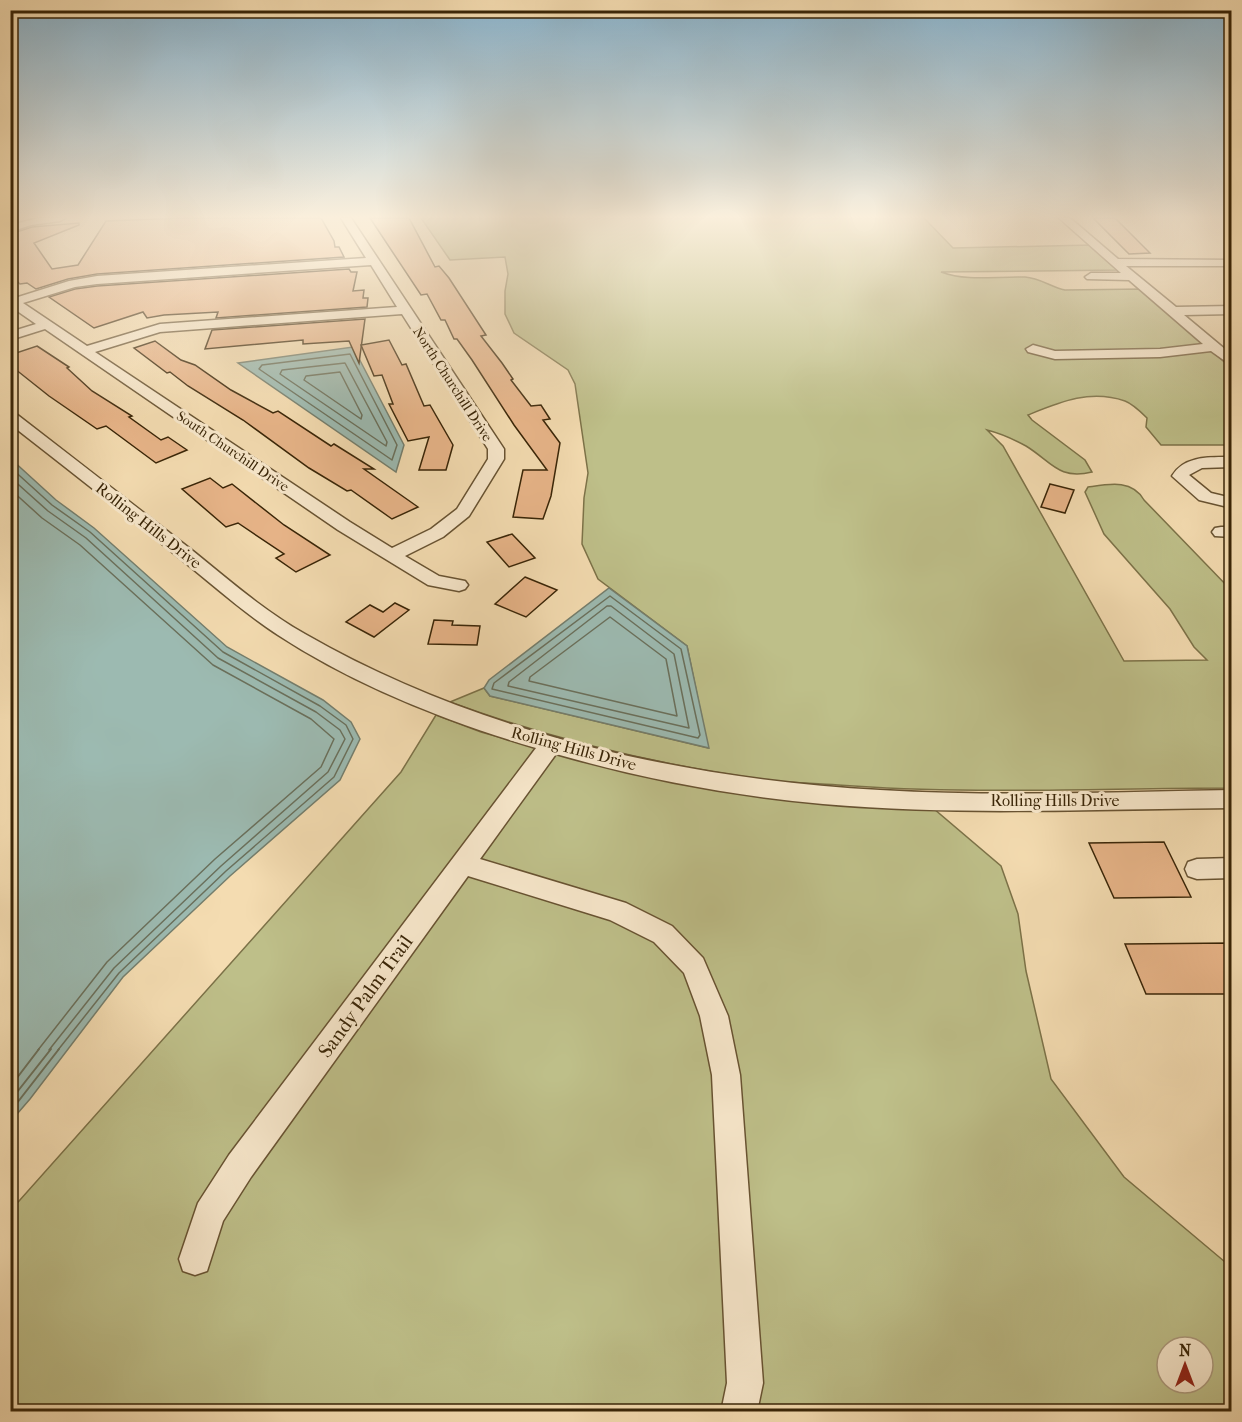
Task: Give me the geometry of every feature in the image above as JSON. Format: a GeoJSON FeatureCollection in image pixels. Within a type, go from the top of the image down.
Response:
{"type":"FeatureCollection","features":[{"type":"Feature","properties":{"kind":"street"},"geometry":{"type":"LineString","coordinates":[[12,301],[72,284]]}},
{"type":"Feature","properties":{"kind":"street","name":"North Churchill Drive"},"geometry":{"type":"LineString","coordinates":[[388,284],[496,449],[496,459],[464,512],[436,533],[392,555]]}},
{"type":"Feature","properties":{"kind":"street"},"geometry":{"type":"LineString","coordinates":[[1142,284],[1230,360]]}},
{"type":"Feature","properties":{"kind":"street","name":"South Churchill Drive"},"geometry":{"type":"LineString","coordinates":[[12,301],[344,526],[434,581],[459,585]]}},
{"type":"Feature","properties":{"kind":"street"},"geometry":{"type":"LineString","coordinates":[[84,351],[160,328],[405,310]]}},
{"type":"Feature","properties":{"kind":"street"},"geometry":{"type":"LineString","coordinates":[[1173,311],[1232,310]]}},
{"type":"Feature","properties":{"kind":"street"},"geometry":{"type":"LineString","coordinates":[[10,336],[45,325]]}},
{"type":"Feature","properties":{"kind":"street"},"geometry":{"type":"LineString","coordinates":[[1033,349],[1055,355],[1160,353],[1214,347]]}},
{"type":"Feature","properties":{"kind":"street","name":"Rolling Hills Drive"},"geometry":{"type":"LineString","coordinates":[[10,416],[236,594],[296,638],[371,678],[422,701],[485,724],[628,763],[777,790],[898,799],[997,801],[1232,799]]}},
{"type":"Feature","properties":{"kind":"street"},"geometry":{"type":"LineString","coordinates":[[1232,462],[1188,466],[1180,476],[1205,497],[1232,503]]}},
{"type":"Feature","properties":{"kind":"street","name":"Sandy Palm Trail"},"geometry":{"type":"LineString","coordinates":[[195,1259],[209,1214],[240,1166],[552,743]]}},
{"type":"Feature","properties":{"kind":"street"},"geometry":{"type":"LineString","coordinates":[[462,864],[617,911],[663,934],[694,966],[714,1016],[726,1076],[745,1383],[740,1412]]}},
{"type":"Feature","properties":{"kind":"street"},"geometry":{"type":"LineString","coordinates":[[1197,869],[1232,868]]}},
{"type":"Feature","properties":{"kind":"green space"},"geometry":{"type":"Polygon","coordinates":[[[506,284],[1049,284],[1065,290],[1142,289],[1231,368],[1231,445],[1161,445],[1146,427],[1147,418],[1137,408],[1125,401],[1100,396],[1075,399],[1028,415],[1085,460],[1092,472],[1071,474],[1063,472],[1026,446],[987,430],[1003,446],[1124,661],[1207,660],[1194,647],[1170,609],[1104,534],[1085,492],[1088,487],[1119,485],[1127,486],[1139,493],[1231,590],[1231,788],[937,790],[775,781],[686,767],[606,749],[527,728],[450,702],[484,688],[490,696],[708,748],[687,646],[598,579],[582,544],[584,498],[588,473],[575,384],[568,370],[514,333],[505,314],[506,284]]]}},
{"type":"Feature","properties":{"kind":"green space"},"geometry":{"type":"Polygon","coordinates":[[[436,715],[481,732],[577,759],[691,785],[782,799],[934,809],[1001,866],[1018,914],[1026,971],[1051,1079],[1124,1177],[1231,1267],[1231,1411],[11,1412],[11,1210],[401,772],[436,715]]]}},
{"type":"Feature","properties":{"kind":"water"},"geometry":{"type":"Polygon","coordinates":[[[353,347],[404,445],[396,472],[238,363],[353,347]]]}},
{"type":"Feature","properties":{"kind":"water"},"geometry":{"type":"Polygon","coordinates":[[[11,459],[56,500],[94,528],[227,647],[323,700],[351,722],[360,739],[340,780],[230,876],[123,977],[11,1121],[11,459]]]}},
{"type":"Feature","properties":{"kind":"water"},"geometry":{"type":"Polygon","coordinates":[[[609,588],[687,646],[709,748],[490,696],[484,688],[489,680],[609,588]]]}},
{"type":"Feature","properties":{"kind":"building"},"geometry":{"type":"Polygon","coordinates":[[[29,284],[51,284],[36,289],[29,284]]]}},
{"type":"Feature","properties":{"kind":"building"},"geometry":{"type":"Polygon","coordinates":[[[354,284],[353,291],[364,290],[363,298],[368,298],[367,307],[216,318],[218,312],[147,318],[143,312],[94,328],[49,297],[75,289],[97,286],[354,284]]]}},
{"type":"Feature","properties":{"kind":"building"},"geometry":{"type":"Polygon","coordinates":[[[414,284],[453,284],[486,335],[481,336],[513,379],[511,380],[531,406],[541,405],[550,419],[543,420],[560,443],[551,496],[543,519],[513,517],[523,470],[547,470],[514,425],[472,360],[457,339],[454,339],[445,320],[441,320],[427,294],[421,295],[414,284]]]}},
{"type":"Feature","properties":{"kind":"building"},"geometry":{"type":"Polygon","coordinates":[[[365,319],[359,363],[349,341],[303,344],[303,340],[205,349],[212,330],[365,319]]]}},
{"type":"Feature","properties":{"kind":"building"},"geometry":{"type":"Polygon","coordinates":[[[389,340],[402,365],[406,364],[424,406],[430,405],[453,445],[446,470],[419,470],[429,437],[408,441],[389,404],[393,404],[382,375],[374,376],[361,345],[389,340]]]}},
{"type":"Feature","properties":{"kind":"building"},"geometry":{"type":"Polygon","coordinates":[[[155,341],[181,360],[195,365],[231,390],[273,413],[278,411],[331,446],[334,444],[374,469],[364,469],[418,507],[392,519],[351,490],[347,491],[309,468],[243,420],[188,386],[170,372],[167,373],[134,348],[155,341]]]}},
{"type":"Feature","properties":{"kind":"building"},"geometry":{"type":"Polygon","coordinates":[[[37,346],[69,367],[67,368],[92,391],[132,416],[129,417],[161,440],[168,437],[187,450],[156,463],[106,426],[97,429],[49,396],[10,365],[10,355],[37,346]]]}},
{"type":"Feature","properties":{"kind":"building"},"geometry":{"type":"Polygon","coordinates":[[[210,478],[223,488],[232,484],[284,525],[330,555],[296,572],[276,558],[284,554],[238,523],[226,527],[182,489],[210,478]]]}},
{"type":"Feature","properties":{"kind":"building"},"geometry":{"type":"Polygon","coordinates":[[[1050,484],[1074,490],[1065,513],[1041,507],[1050,484]]]}},
{"type":"Feature","properties":{"kind":"building"},"geometry":{"type":"Polygon","coordinates":[[[512,534],[535,558],[509,567],[487,542],[512,534]]]}},
{"type":"Feature","properties":{"kind":"building"},"geometry":{"type":"Polygon","coordinates":[[[525,577],[557,590],[526,617],[495,604],[525,577]]]}},
{"type":"Feature","properties":{"kind":"building"},"geometry":{"type":"Polygon","coordinates":[[[395,603],[409,610],[374,637],[346,622],[370,605],[383,612],[395,603]]]}},
{"type":"Feature","properties":{"kind":"building"},"geometry":{"type":"Polygon","coordinates":[[[434,620],[453,621],[452,625],[480,626],[477,645],[428,644],[434,620]]]}},
{"type":"Feature","properties":{"kind":"building"},"geometry":{"type":"Polygon","coordinates":[[[1164,842],[1191,897],[1114,898],[1089,843],[1164,842]]]}},
{"type":"Feature","properties":{"kind":"building"},"geometry":{"type":"Polygon","coordinates":[[[1232,943],[1232,994],[1146,994],[1125,944],[1232,943]]]}}]}
